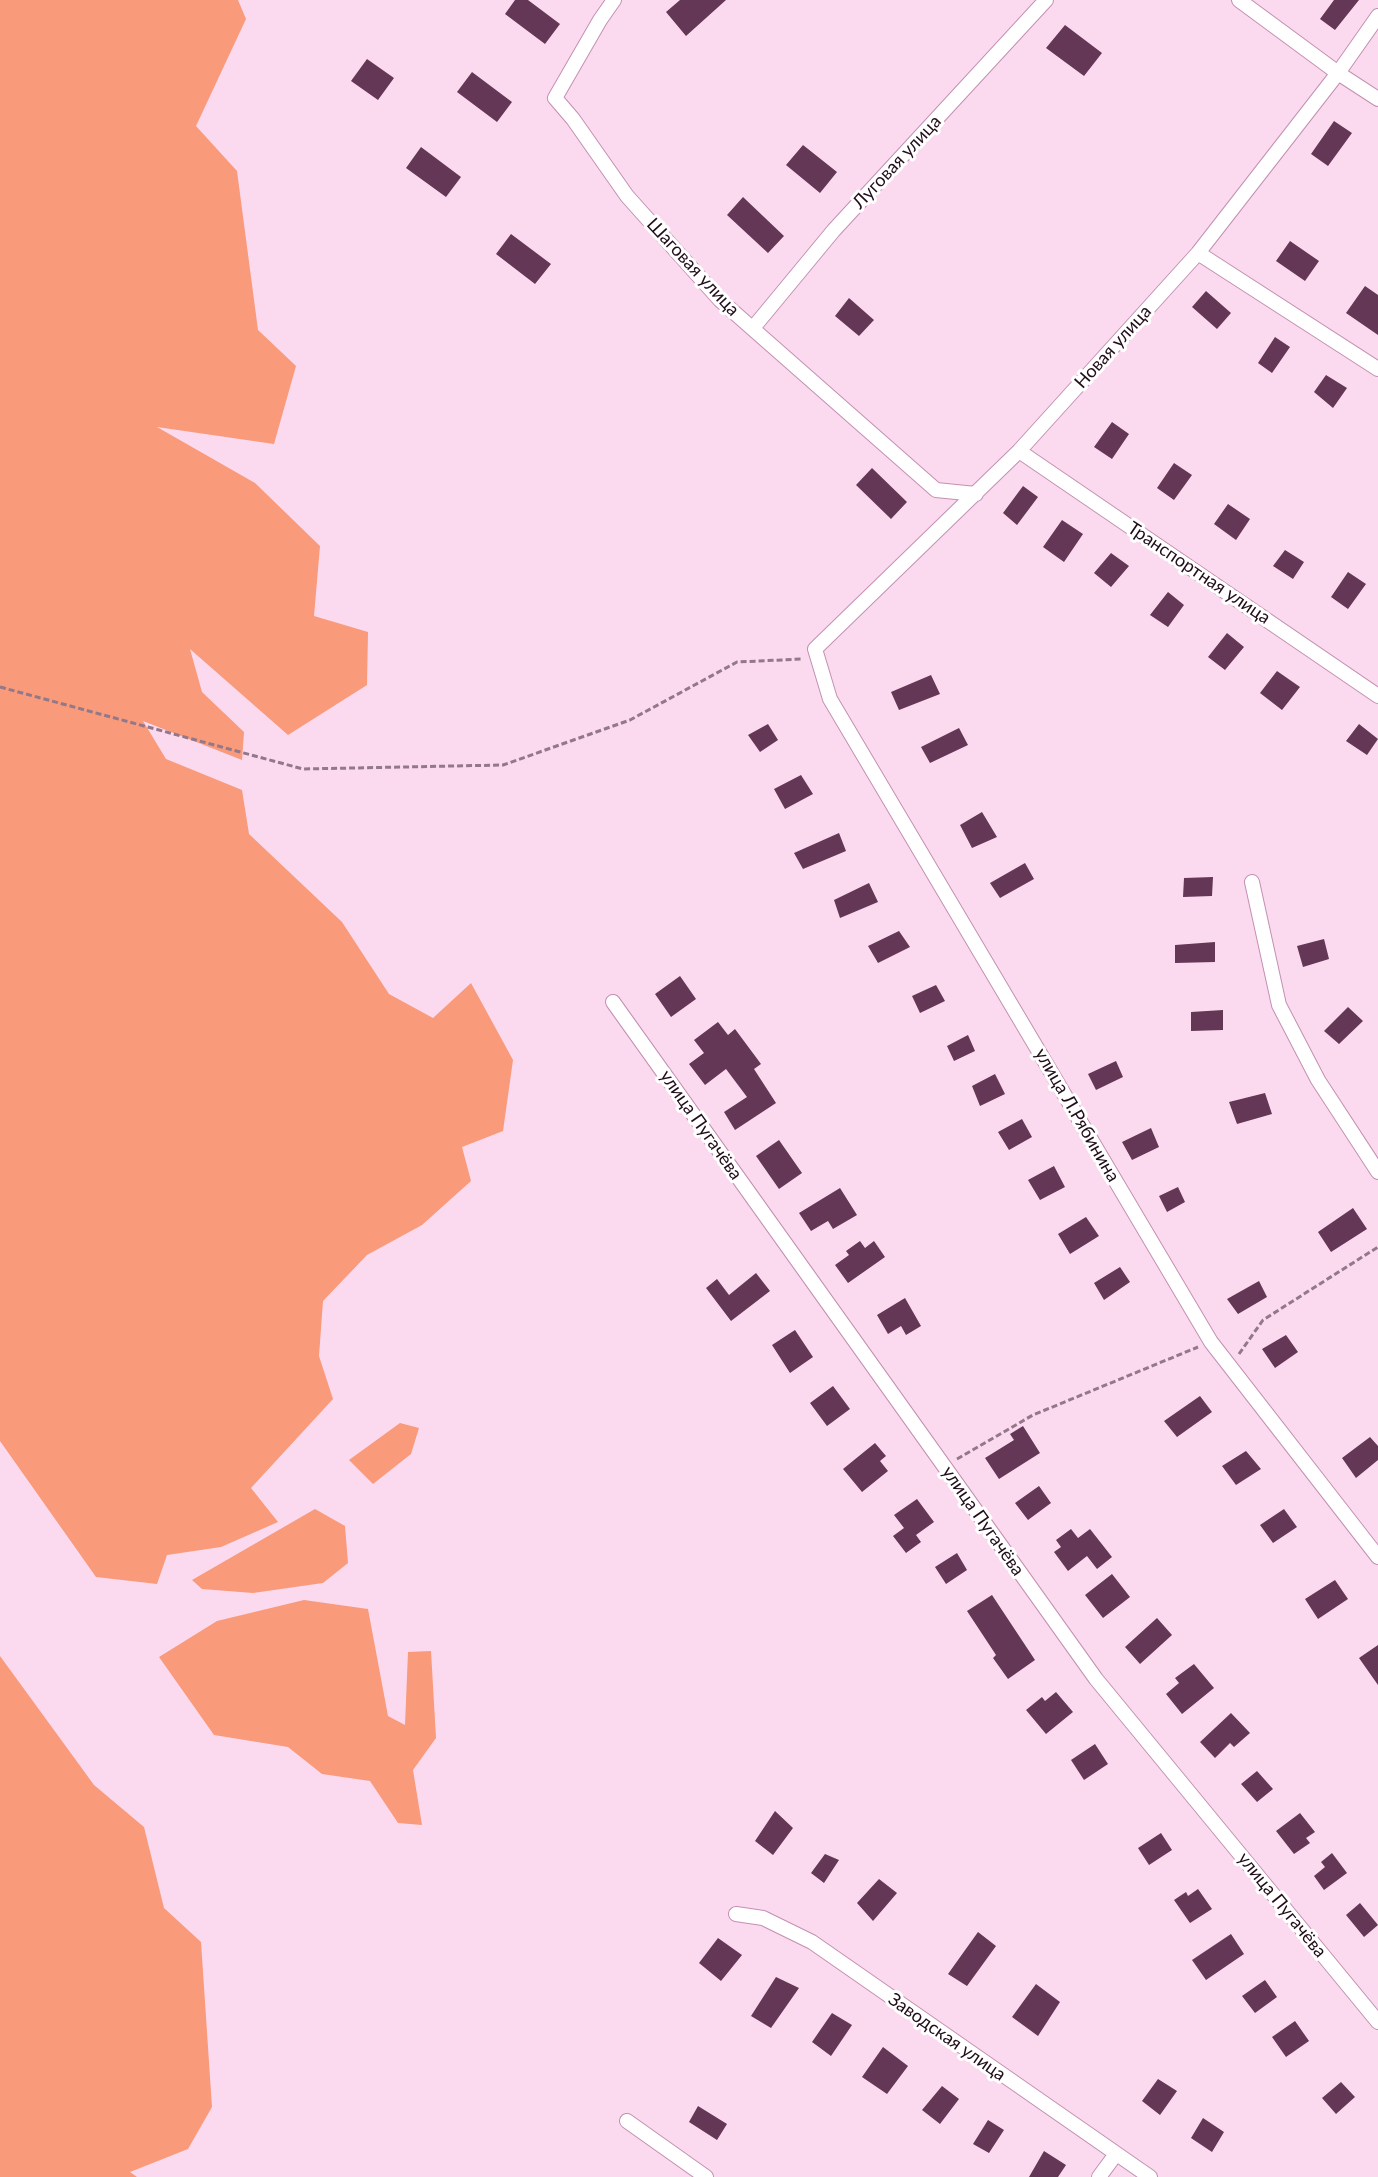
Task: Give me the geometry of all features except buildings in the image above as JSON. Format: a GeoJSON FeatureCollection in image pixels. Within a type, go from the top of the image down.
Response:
{"type":"FeatureCollection","features":[{"type":"Feature","properties":{"kind":"street","name":"Шаговая улица"},"geometry":{"type":"LineString","coordinates":[[614,0],[555,98],[573,119],[627,196],[720,300],[936,490],[976,494]]}},
{"type":"Feature","properties":{"kind":"street","name":"Луговая улица"},"geometry":{"type":"LineString","coordinates":[[753,328],[834,230],[1046,0]]}},
{"type":"Feature","properties":{"kind":"street"},"geometry":{"type":"LineString","coordinates":[[1239,0],[1338,73],[1378,99]]}},
{"type":"Feature","properties":{"kind":"street","name":"Новая улица"},"geometry":{"type":"LineString","coordinates":[[816,653],[1019,451],[1198,253],[1338,73],[1378,16]]}},
{"type":"Feature","properties":{"kind":"street"},"geometry":{"type":"LineString","coordinates":[[1198,253],[1378,369]]}},
{"type":"Feature","properties":{"kind":"street","name":"Транспортная улица"},"geometry":{"type":"LineString","coordinates":[[1019,451],[1378,696]]}},
{"type":"Feature","properties":{"kind":"street","name":"улица Л.Рябинина"},"geometry":{"type":"LineString","coordinates":[[816,653],[830,699],[1211,1342],[1378,1557]]}},
{"type":"Feature","properties":{"kind":"street"},"geometry":{"type":"LineString","coordinates":[[1252,882],[1280,1005],[1318,1080],[1378,1172]]}},
{"type":"Feature","properties":{"kind":"street","name":"улица Пугачёва"},"geometry":{"type":"LineString","coordinates":[[613,1002],[1096,1679],[1378,2022]]}},
{"type":"Feature","properties":{"kind":"street","name":"Заводская улица"},"geometry":{"type":"LineString","coordinates":[[736,1914],[763,1918],[812,1942],[1150,2177]]}},
{"type":"Feature","properties":{"kind":"street"},"geometry":{"type":"LineString","coordinates":[[627,2121],[706,2177]]}},
{"type":"Feature","properties":{"kind":"street"},"geometry":{"type":"LineString","coordinates":[[1099,2177],[1116,2154]]}},
{"type":"Feature","properties":{"kind":"path"},"geometry":{"type":"LineString","coordinates":[[0,687],[303,769],[503,765],[630,720],[737,662],[816,653]]}},
{"type":"Feature","properties":{"kind":"path"},"geometry":{"type":"LineString","coordinates":[[1231,1367],[1263,1320],[1378,1247]]}},
{"type":"Feature","properties":{"kind":"path"},"geometry":{"type":"LineString","coordinates":[[944,1467],[1032,1415],[1211,1342]]}},
{"type":"Feature","properties":{"kind":"shaded area"},"geometry":{"type":"Polygon","coordinates":[[[0,0],[238,0],[246,19],[196,126],[237,171],[258,330],[296,366],[274,444],[157,427],[255,483],[320,546],[314,616],[368,632],[367,685],[288,735],[190,649],[202,692],[244,732],[242,760],[143,721],[166,759],[242,790],[249,834],[342,922],[389,994],[433,1018],[471,983],[513,1060],[503,1131],[462,1147],[471,1181],[422,1225],[367,1255],[323,1301],[319,1356],[333,1399],[251,1488],[278,1522],[221,1547],[167,1555],[157,1584],[96,1577],[0,1441],[0,0]]]}},
{"type":"Feature","properties":{"kind":"shaded area"},"geometry":{"type":"Polygon","coordinates":[[[400,1423],[419,1428],[411,1454],[373,1484],[349,1460],[400,1423]]]}},
{"type":"Feature","properties":{"kind":"shaded area"},"geometry":{"type":"Polygon","coordinates":[[[315,1509],[345,1526],[348,1563],[323,1583],[253,1593],[202,1589],[192,1580],[315,1509]]]}},
{"type":"Feature","properties":{"kind":"shaded area"},"geometry":{"type":"Polygon","coordinates":[[[304,1600],[368,1609],[388,1716],[405,1725],[408,1652],[431,1651],[436,1738],[413,1770],[422,1825],[398,1823],[370,1781],[322,1774],[288,1747],[214,1735],[159,1657],[217,1621],[304,1600]]]}},
{"type":"Feature","properties":{"kind":"shaded area"},"geometry":{"type":"Polygon","coordinates":[[[0,1656],[94,1785],[144,1827],[164,1908],[201,1942],[212,2107],[188,2149],[130,2172],[137,2177],[0,2177],[0,1656]]]}}]}
